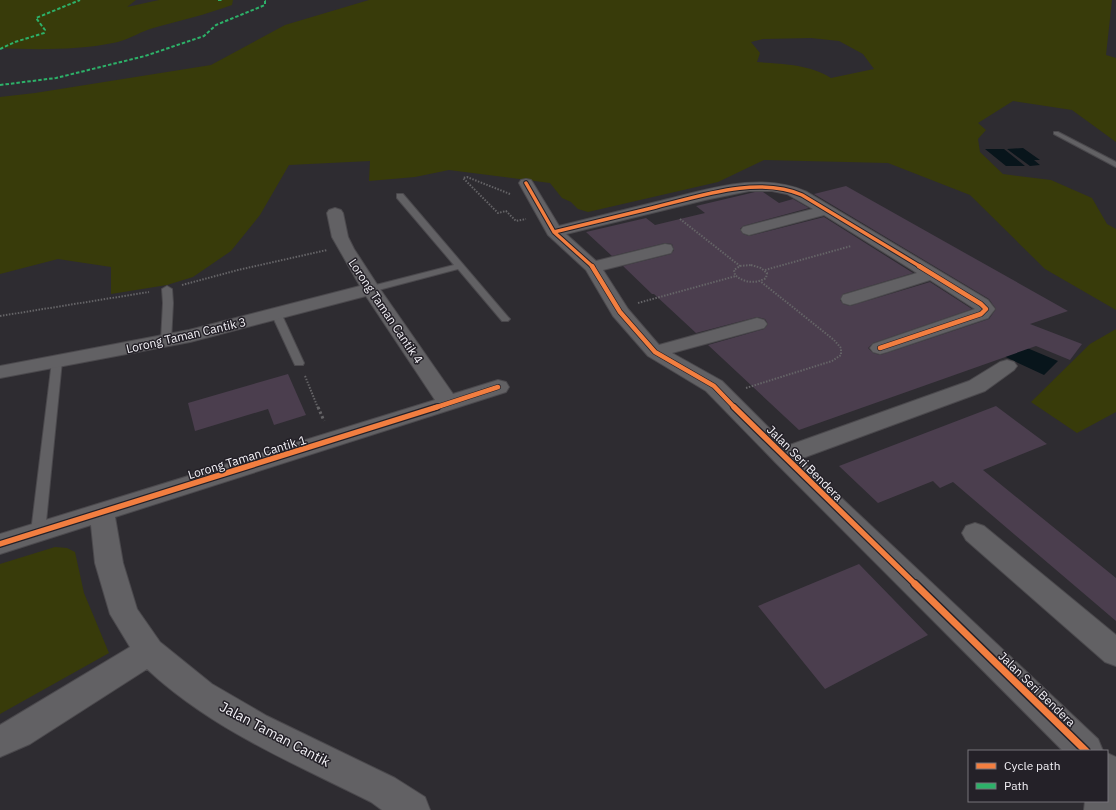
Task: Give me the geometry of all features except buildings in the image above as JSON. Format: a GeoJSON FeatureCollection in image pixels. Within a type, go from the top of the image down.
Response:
{"type":"FeatureCollection","features":[{"type":"Feature","properties":{"kind":"street","name":"Jalan Seri Bendera"},"geometry":{"type":"LineString","coordinates":[[526,183],[546,217],[593,267],[618,308],[634,329],[655,352],[714,386],[783,456],[1085,750]]}},
{"type":"Feature","properties":{"kind":"street"},"geometry":{"type":"LineString","coordinates":[[546,217],[662,205],[705,195],[760,186],[791,190],[981,304],[986,310],[981,314],[880,348]]}},
{"type":"Feature","properties":{"kind":"street"},"geometry":{"type":"LineString","coordinates":[[749,230],[826,210]]}},
{"type":"Feature","properties":{"kind":"street","name":"Lorong Taman Cantik 4"},"geometry":{"type":"LineString","coordinates":[[335,213],[340,237],[371,289],[448,404]]}},
{"type":"Feature","properties":{"kind":"street"},"geometry":{"type":"LineString","coordinates":[[593,267],[665,250]]}},
{"type":"Feature","properties":{"kind":"street"},"geometry":{"type":"LineString","coordinates":[[850,299],[932,274]]}},
{"type":"Feature","properties":{"kind":"street","name":"Lorong Taman Cantik 3"},"geometry":{"type":"LineString","coordinates":[[0,372],[166,341],[371,289]]}},
{"type":"Feature","properties":{"kind":"street"},"geometry":{"type":"LineString","coordinates":[[655,352],[757,324]]}},
{"type":"Feature","properties":{"kind":"street"},"geometry":{"type":"LineString","coordinates":[[783,456],[976,386],[1007,366]]}},
{"type":"Feature","properties":{"kind":"street","name":"Lorong Taman Cantik 1"},"geometry":{"type":"LineString","coordinates":[[0,544],[498,387]]}},
{"type":"Feature","properties":{"kind":"street","name":"Jalan Taman Cantik"},"geometry":{"type":"LineString","coordinates":[[102,513],[109,563],[124,614],[149,650],[160,661],[201,694],[255,727],[383,790],[412,810]]}},
{"type":"Feature","properties":{"kind":"street"},"geometry":{"type":"LineString","coordinates":[[975,533],[1116,653]]}},
{"type":"Feature","properties":{"kind":"street"},"geometry":{"type":"LineString","coordinates":[[0,741],[18,733],[149,650]]}},
{"type":"Feature","properties":{"kind":"lane"},"geometry":{"type":"LineString","coordinates":[[1056,132],[1116,165]]}},
{"type":"Feature","properties":{"kind":"lane"},"geometry":{"type":"LineString","coordinates":[[400,196],[505,319]]}},
{"type":"Feature","properties":{"kind":"lane"},"geometry":{"type":"LineString","coordinates":[[371,289],[459,266]]}},
{"type":"Feature","properties":{"kind":"lane"},"geometry":{"type":"LineString","coordinates":[[166,341],[168,303],[167,289]]}},
{"type":"Feature","properties":{"kind":"lane"},"geometry":{"type":"LineString","coordinates":[[276,313],[299,362]]}},
{"type":"Feature","properties":{"kind":"lane"},"geometry":{"type":"LineString","coordinates":[[38,532],[57,361]]}},
{"type":"Feature","properties":{"kind":"path"},"geometry":{"type":"LineString","coordinates":[[467,177],[546,217],[516,221],[506,211],[498,213],[463,178],[467,177]]}},
{"type":"Feature","properties":{"kind":"path"},"geometry":{"type":"LineString","coordinates":[[662,205],[740,266]]}},
{"type":"Feature","properties":{"kind":"path"},"geometry":{"type":"LineString","coordinates":[[765,270],[767,276],[760,281],[747,282],[736,276],[733,272],[740,266],[751,265],[765,270],[875,240]]}},
{"type":"Feature","properties":{"kind":"path"},"geometry":{"type":"LineString","coordinates":[[618,308],[736,276]]}},
{"type":"Feature","properties":{"kind":"path"},"geometry":{"type":"LineString","coordinates":[[723,395],[832,361],[841,355],[842,348],[834,340],[760,281]]}},
{"type":"Feature","properties":{"kind":"path"},"geometry":{"type":"LineString","coordinates":[[299,362],[323,420]]}},
{"type":"Feature","properties":{"kind":"shaded area"},"geometry":{"type":"Polygon","coordinates":[[[0,0],[136,0],[127,7],[159,0],[233,0],[232,5],[150,29],[118,42],[86,47],[27,49],[0,48],[0,0]]]}},
{"type":"Feature","properties":{"kind":"shaded area"},"geometry":{"type":"Polygon","coordinates":[[[369,0],[1112,0],[1106,55],[1116,58],[1116,142],[1072,110],[1013,101],[978,123],[986,130],[978,139],[980,152],[1003,174],[1051,180],[1092,198],[1107,224],[1116,229],[1116,310],[1045,269],[970,195],[888,163],[764,160],[718,182],[588,212],[578,209],[571,202],[562,198],[550,183],[449,170],[415,177],[369,181],[370,161],[289,165],[260,215],[231,251],[193,277],[167,285],[111,294],[111,267],[58,259],[0,274],[0,97],[35,93],[211,65],[285,25],[369,0]],[[811,38],[763,39],[751,42],[760,53],[757,62],[805,67],[823,73],[831,78],[874,69],[863,54],[839,41],[811,38]]]}},
{"type":"Feature","properties":{"kind":"shaded area"},"geometry":{"type":"Polygon","coordinates":[[[1023,148],[1040,160],[1034,160],[1040,165],[1030,166],[1007,149],[1023,148]]]}},
{"type":"Feature","properties":{"kind":"shaded area"},"geometry":{"type":"Polygon","coordinates":[[[985,149],[1004,149],[1025,166],[1006,166],[985,149]]]}},
{"type":"Feature","properties":{"kind":"shaded area"},"geometry":{"type":"Polygon","coordinates":[[[1116,329],[1116,412],[1077,433],[1031,402],[1090,344],[1116,329]]]}},
{"type":"Feature","properties":{"kind":"shaded area"},"geometry":{"type":"Polygon","coordinates":[[[1020,345],[1058,361],[1044,375],[997,353],[1020,345]]]}},
{"type":"Feature","properties":{"kind":"shaded area"},"geometry":{"type":"Polygon","coordinates":[[[55,547],[67,548],[75,552],[84,593],[109,653],[0,714],[0,564],[55,547]]]}},
{"type":"Feature","properties":{"kind":"marked path"},"geometry":{"type":"LineString","coordinates":[[0,49],[15,42],[44,33],[45,30],[36,18],[80,0]]}},
{"type":"Feature","properties":{"kind":"marked path"},"geometry":{"type":"LineString","coordinates":[[218,0],[223,0]]}},
{"type":"Feature","properties":{"kind":"marked path"},"geometry":{"type":"LineString","coordinates":[[0,85],[56,78],[145,56],[204,36],[216,25],[265,5],[265,1],[263,0]]}},
{"type":"Feature","properties":{"kind":"cycle path"},"geometry":{"type":"LineString","coordinates":[[526,183],[554,232],[593,267],[620,312],[655,352],[714,386],[783,456],[1085,750]]}},
{"type":"Feature","properties":{"kind":"cycle path"},"geometry":{"type":"LineString","coordinates":[[554,232],[705,195],[749,187],[772,187],[791,190],[802,195],[981,304],[986,309],[981,314],[880,348]]}},
{"type":"Feature","properties":{"kind":"cycle path"},"geometry":{"type":"LineString","coordinates":[[0,544],[498,387]]}}]}
